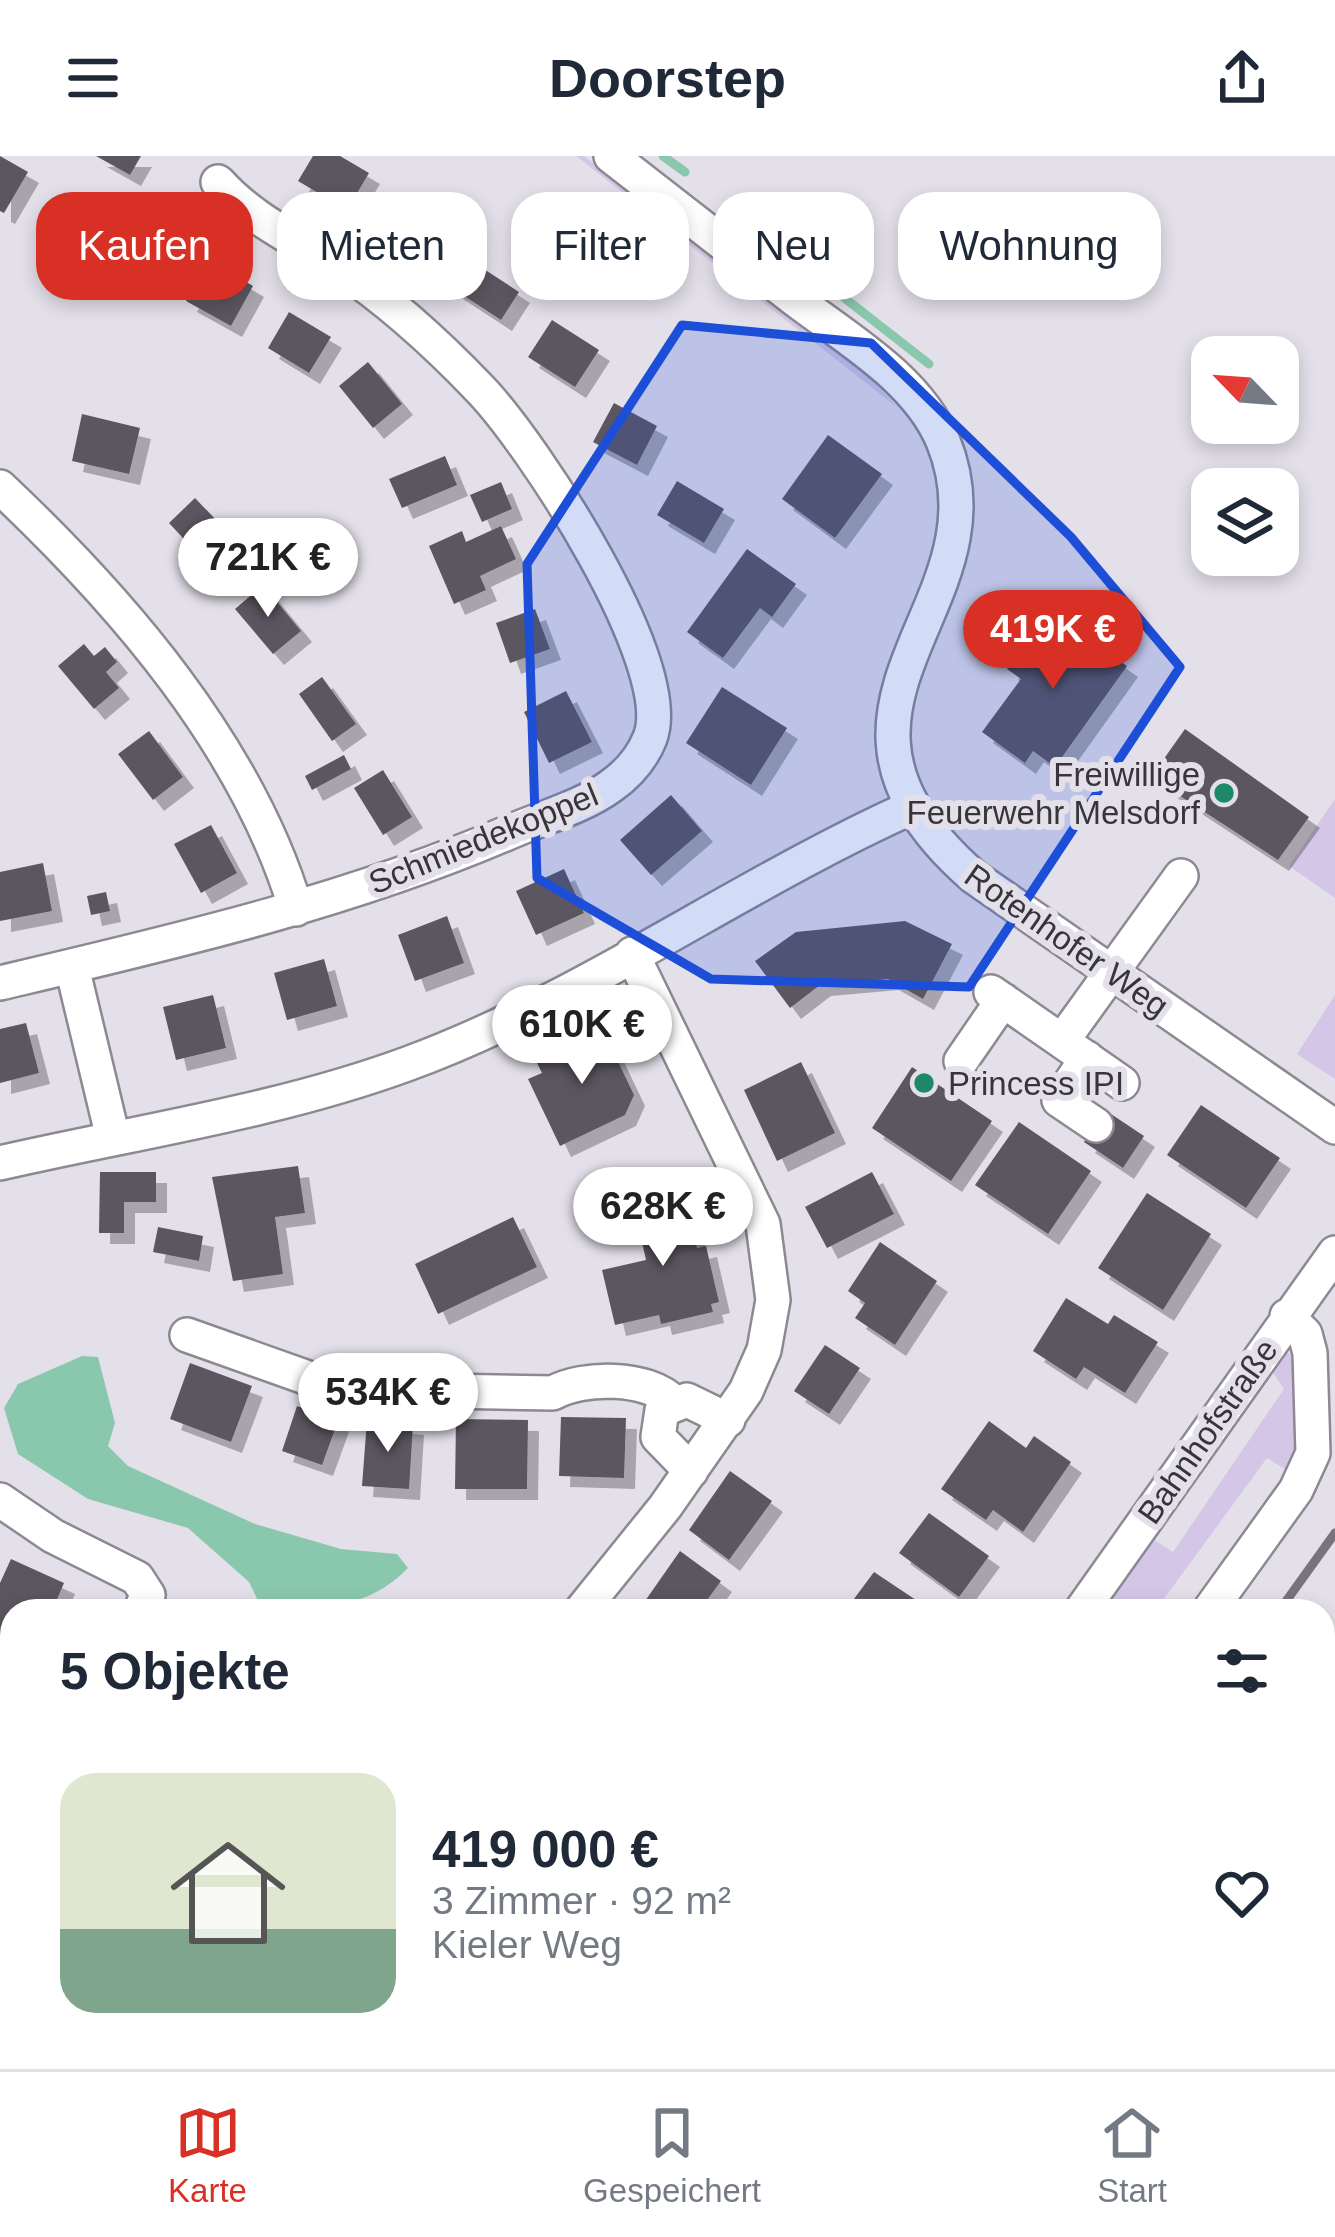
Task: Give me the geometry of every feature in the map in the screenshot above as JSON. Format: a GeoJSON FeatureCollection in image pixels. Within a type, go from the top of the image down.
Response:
{"type":"FeatureCollection","features":[{"type":"Feature","properties":{"kind":"street"},"geometry":{"type":"LineString","coordinates":[[0,1163],[253,1109],[407,1064],[532,1008],[758,882],[910,808],[894,764],[893,714],[953,526],[954,481],[942,438],[903,385],[611,156]]}},
{"type":"Feature","properties":{"kind":"street","name":"Schmiedekoppel"},"geometry":{"type":"LineString","coordinates":[[0,983],[296,909],[457,855],[600,793],[640,757],[656,720],[656,700],[646,668],[586,540],[522,437],[399,311],[331,262],[253,218],[218,182]]}},
{"type":"Feature","properties":{"kind":"street"},"geometry":{"type":"LineString","coordinates":[[0,487],[76,559],[200,720],[259,817],[296,909]]}},
{"type":"Feature","properties":{"kind":"street","name":"Rotenhofer Weg"},"geometry":{"type":"LineString","coordinates":[[910,808],[933,842],[974,878],[1335,1126]]}},
{"type":"Feature","properties":{"kind":"street"},"geometry":{"type":"LineString","coordinates":[[1096,1125],[1059,1100],[1075,1050],[1110,970],[1181,876]]}},
{"type":"Feature","properties":{"kind":"street"},"geometry":{"type":"LineString","coordinates":[[590,1599],[728,1420],[764,1350],[773,1300],[770,1248],[632,954]]}},
{"type":"Feature","properties":{"kind":"street"},"geometry":{"type":"LineString","coordinates":[[72,968],[112,1138]]}},
{"type":"Feature","properties":{"kind":"street"},"geometry":{"type":"LineString","coordinates":[[961,1061],[997,996],[1122,1083]]}},
{"type":"Feature","properties":{"kind":"street","name":"Bahnhofstraße"},"geometry":{"type":"LineString","coordinates":[[1089,1599],[1335,1253]]}},
{"type":"Feature","properties":{"kind":"street"},"geometry":{"type":"LineString","coordinates":[[1218,1599],[1296,1490],[1313,1453],[1310,1353],[1304,1334],[1287,1316]]}},
{"type":"Feature","properties":{"kind":"street"},"geometry":{"type":"LineString","coordinates":[[187,1335],[339,1389],[553,1393],[568,1384],[640,1384],[655,1387],[673,1402],[703,1405],[728,1420]]}},
{"type":"Feature","properties":{"kind":"street"},"geometry":{"type":"LineString","coordinates":[[673,1402],[656,1423],[658,1437],[691,1471]]}},
{"type":"Feature","properties":{"kind":"street"},"geometry":{"type":"LineString","coordinates":[[0,1500],[52,1536],[137,1578],[146,1599]]}},
{"type":"Feature","properties":{"kind":"highlighted area"},"geometry":{"type":"Polygon","coordinates":[[[682,325],[871,343],[1071,537],[1180,667],[969,987],[711,979],[537,878],[527,564],[682,325]]]}},
{"type":"Feature","properties":{"kind":"shaded area"},"geometry":{"type":"Polygon","coordinates":[[[576,156],[584,156],[631,192],[622,192],[576,156]]]}},
{"type":"Feature","properties":{"kind":"shaded area"},"geometry":{"type":"Polygon","coordinates":[[[689,237],[713,256],[713,263],[689,244],[689,237]]]}},
{"type":"Feature","properties":{"kind":"shaded area"},"geometry":{"type":"Polygon","coordinates":[[[760,300],[770,300],[866,374],[898,408],[760,300]]]}},
{"type":"Feature","properties":{"kind":"shaded area"},"geometry":{"type":"Polygon","coordinates":[[[1335,799],[1335,898],[1289,866],[1335,799]]]}},
{"type":"Feature","properties":{"kind":"shaded area"},"geometry":{"type":"Polygon","coordinates":[[[1335,995],[1335,1079],[1297,1054],[1335,995]]]}},
{"type":"Feature","properties":{"kind":"shaded area"},"geometry":{"type":"Polygon","coordinates":[[[1283,1351],[1295,1356],[1298,1445],[1288,1471],[1267,1458],[1164,1599],[1103,1599],[1148,1536],[1173,1552],[1284,1389],[1270,1368],[1283,1351]]]}},
{"type":"Feature","properties":{"kind":"shaded area"},"geometry":{"type":"Polygon","coordinates":[[[82,1356],[98,1357],[115,1423],[108,1446],[128,1466],[255,1524],[341,1549],[397,1554],[408,1568],[361,1599],[257,1599],[249,1582],[188,1528],[88,1499],[18,1454],[4,1408],[18,1384],[82,1356]]]}},
{"type":"Feature","properties":{"kind":"building"},"geometry":{"type":"Polygon","coordinates":[[[0,156],[28,172],[4,213],[0,211],[0,156]]]}},
{"type":"Feature","properties":{"kind":"building"},"geometry":{"type":"Polygon","coordinates":[[[96,156],[141,156],[130,175],[96,156]]]}},
{"type":"Feature","properties":{"kind":"building"},"geometry":{"type":"Polygon","coordinates":[[[313,156],[340,156],[369,173],[358,192],[317,192],[298,181],[313,156]]]}},
{"type":"Feature","properties":{"kind":"building"},"geometry":{"type":"Polygon","coordinates":[[[487,271],[511,287],[514,300],[501,320],[470,300],[487,300],[487,271]]]}},
{"type":"Feature","properties":{"kind":"building"},"geometry":{"type":"Polygon","coordinates":[[[187,300],[245,300],[231,326],[187,300]]]}},
{"type":"Feature","properties":{"kind":"building"},"geometry":{"type":"Polygon","coordinates":[[[289,312],[331,337],[309,373],[268,348],[289,312]]]}},
{"type":"Feature","properties":{"kind":"building"},"geometry":{"type":"Polygon","coordinates":[[[552,320],[599,350],[575,387],[528,357],[552,320]]]}},
{"type":"Feature","properties":{"kind":"building"},"geometry":{"type":"Polygon","coordinates":[[[368,362],[402,404],[373,428],[339,386],[368,362]]]}},
{"type":"Feature","properties":{"kind":"building"},"geometry":{"type":"Polygon","coordinates":[[[614,403],[657,426],[637,465],[593,442],[614,403]]]}},
{"type":"Feature","properties":{"kind":"building"},"geometry":{"type":"Polygon","coordinates":[[[82,414],[140,428],[129,474],[72,461],[82,414]]]}},
{"type":"Feature","properties":{"kind":"building"},"geometry":{"type":"Polygon","coordinates":[[[828,435],[882,474],[835,538],[782,499],[828,435]]]}},
{"type":"Feature","properties":{"kind":"building"},"geometry":{"type":"Polygon","coordinates":[[[445,456],[457,485],[402,508],[389,479],[445,456]]]}},
{"type":"Feature","properties":{"kind":"building"},"geometry":{"type":"Polygon","coordinates":[[[677,481],[724,509],[704,543],[657,515],[677,481]]]}},
{"type":"Feature","properties":{"kind":"building"},"geometry":{"type":"Polygon","coordinates":[[[501,482],[512,509],[482,522],[470,495],[501,482]]]}},
{"type":"Feature","properties":{"kind":"building"},"geometry":{"type":"Polygon","coordinates":[[[195,498],[234,539],[207,564],[169,523],[195,498]]]}},
{"type":"Feature","properties":{"kind":"building"},"geometry":{"type":"Polygon","coordinates":[[[501,526],[516,559],[480,576],[486,590],[454,604],[429,546],[462,531],[466,542],[501,526]]]}},
{"type":"Feature","properties":{"kind":"building"},"geometry":{"type":"Polygon","coordinates":[[[747,549],[796,584],[772,617],[760,608],[723,658],[687,632],[747,549]]]}},
{"type":"Feature","properties":{"kind":"building"},"geometry":{"type":"Polygon","coordinates":[[[263,585],[301,631],[273,654],[235,609],[263,585]]]}},
{"type":"Feature","properties":{"kind":"building"},"geometry":{"type":"Polygon","coordinates":[[[535,609],[550,649],[510,663],[496,623],[535,609]]]}},
{"type":"Feature","properties":{"kind":"building"},"geometry":{"type":"Polygon","coordinates":[[[1049,611],[1127,666],[1055,767],[1033,751],[1025,763],[982,732],[1021,679],[1007,669],[1049,611]]]}},
{"type":"Feature","properties":{"kind":"building"},"geometry":{"type":"Polygon","coordinates":[[[84,644],[94,656],[105,647],[117,662],[106,672],[119,688],[94,709],[58,666],[84,644]]]}},
{"type":"Feature","properties":{"kind":"building"},"geometry":{"type":"Polygon","coordinates":[[[322,677],[356,724],[332,741],[299,694],[322,677]]]}},
{"type":"Feature","properties":{"kind":"building"},"geometry":{"type":"Polygon","coordinates":[[[722,687],[787,728],[751,785],[686,743],[722,687]]]}},
{"type":"Feature","properties":{"kind":"building"},"geometry":{"type":"Polygon","coordinates":[[[566,691],[592,742],[549,763],[524,712],[566,691]]]}},
{"type":"Feature","properties":{"kind":"building","name":"Freiwillige Feuerwehr Melsdorf"},"geometry":{"type":"Polygon","coordinates":[[[1185,729],[1309,817],[1278,860],[1151,777],[1185,729]]]}},
{"type":"Feature","properties":{"kind":"building"},"geometry":{"type":"Polygon","coordinates":[[[149,731],[183,777],[153,800],[118,754],[149,731]]]}},
{"type":"Feature","properties":{"kind":"building"},"geometry":{"type":"Polygon","coordinates":[[[344,755],[351,769],[312,790],[305,776],[344,755]]]}},
{"type":"Feature","properties":{"kind":"building"},"geometry":{"type":"Polygon","coordinates":[[[383,770],[412,817],[383,835],[354,788],[383,770]]]}},
{"type":"Feature","properties":{"kind":"building"},"geometry":{"type":"Polygon","coordinates":[[[671,795],[702,831],[651,875],[620,840],[671,795]]]}},
{"type":"Feature","properties":{"kind":"building"},"geometry":{"type":"Polygon","coordinates":[[[211,825],[237,873],[201,893],[174,844],[211,825]]]}},
{"type":"Feature","properties":{"kind":"building"},"geometry":{"type":"Polygon","coordinates":[[[43,863],[52,911],[0,921],[0,872],[43,863]]]}},
{"type":"Feature","properties":{"kind":"building"},"geometry":{"type":"Polygon","coordinates":[[[564,869],[584,913],[536,935],[516,891],[564,869]]]}},
{"type":"Feature","properties":{"kind":"building"},"geometry":{"type":"Polygon","coordinates":[[[106,892],[110,911],[91,915],[87,896],[106,892]]]}},
{"type":"Feature","properties":{"kind":"building"},"geometry":{"type":"Polygon","coordinates":[[[447,916],[464,963],[415,981],[398,935],[447,916]]]}},
{"type":"Feature","properties":{"kind":"building"},"geometry":{"type":"Polygon","coordinates":[[[905,921],[952,944],[923,999],[888,979],[820,985],[790,1008],[755,961],[796,932],[905,921]]]}},
{"type":"Feature","properties":{"kind":"building"},"geometry":{"type":"Polygon","coordinates":[[[324,959],[337,1006],[287,1020],[274,973],[324,959]]]}},
{"type":"Feature","properties":{"kind":"building"},"geometry":{"type":"Polygon","coordinates":[[[213,995],[226,1048],[176,1060],[163,1007],[213,995]]]}},
{"type":"Feature","properties":{"kind":"building"},"geometry":{"type":"Polygon","coordinates":[[[26,1023],[39,1073],[0,1083],[0,1029],[26,1023]]]}},
{"type":"Feature","properties":{"kind":"building"},"geometry":{"type":"Polygon","coordinates":[[[602,1028],[634,1095],[625,1115],[560,1146],[528,1079],[542,1073],[535,1059],[602,1028]]]}},
{"type":"Feature","properties":{"kind":"building"},"geometry":{"type":"Polygon","coordinates":[[[801,1062],[835,1133],[777,1161],[744,1090],[801,1062]]]}},
{"type":"Feature","properties":{"kind":"building"},"geometry":{"type":"Polygon","coordinates":[[[912,1067],[992,1121],[951,1181],[872,1128],[912,1067]]]}},
{"type":"Feature","properties":{"kind":"building"},"geometry":{"type":"Polygon","coordinates":[[[1201,1105],[1280,1158],[1246,1208],[1167,1155],[1201,1105]]]}},
{"type":"Feature","properties":{"kind":"building"},"geometry":{"type":"Polygon","coordinates":[[[1105,1110],[1144,1136],[1123,1168],[1084,1142],[1105,1110]]]}},
{"type":"Feature","properties":{"kind":"building"},"geometry":{"type":"Polygon","coordinates":[[[1019,1122],[1091,1171],[1048,1234],[975,1185],[1019,1122]]]}},
{"type":"Feature","properties":{"kind":"building"},"geometry":{"type":"Polygon","coordinates":[[[298,1166],[305,1213],[275,1217],[283,1274],[233,1281],[212,1177],[298,1166]]]}},
{"type":"Feature","properties":{"kind":"building"},"geometry":{"type":"Polygon","coordinates":[[[100,1172],[156,1172],[156,1202],[124,1202],[124,1233],[99,1233],[100,1172]]]}},
{"type":"Feature","properties":{"kind":"building"},"geometry":{"type":"Polygon","coordinates":[[[872,1172],[894,1214],[827,1248],[805,1207],[872,1172]]]}},
{"type":"Feature","properties":{"kind":"building"},"geometry":{"type":"Polygon","coordinates":[[[1147,1193],[1211,1234],[1163,1310],[1098,1268],[1147,1193]]]}},
{"type":"Feature","properties":{"kind":"building"},"geometry":{"type":"Polygon","coordinates":[[[685,1195],[697,1248],[706,1246],[719,1302],[711,1304],[713,1312],[661,1324],[659,1315],[615,1325],[602,1270],[646,1260],[634,1206],[685,1195]]]}},
{"type":"Feature","properties":{"kind":"building"},"geometry":{"type":"Polygon","coordinates":[[[513,1217],[537,1267],[438,1314],[415,1264],[513,1217]]]}},
{"type":"Feature","properties":{"kind":"building"},"geometry":{"type":"Polygon","coordinates":[[[158,1227],[203,1236],[199,1261],[153,1252],[158,1227]]]}},
{"type":"Feature","properties":{"kind":"building"},"geometry":{"type":"Polygon","coordinates":[[[880,1242],[937,1281],[895,1345],[855,1318],[865,1303],[848,1291],[880,1242]]]}},
{"type":"Feature","properties":{"kind":"building"},"geometry":{"type":"Polygon","coordinates":[[[1066,1298],[1108,1324],[1114,1315],[1158,1342],[1125,1393],[1084,1367],[1076,1379],[1033,1351],[1066,1298]]]}},
{"type":"Feature","properties":{"kind":"building"},"geometry":{"type":"Polygon","coordinates":[[[825,1345],[860,1368],[829,1414],[794,1391],[825,1345]]]}},
{"type":"Feature","properties":{"kind":"building"},"geometry":{"type":"Polygon","coordinates":[[[190,1363],[252,1386],[231,1442],[170,1419],[190,1363]]]}},
{"type":"Feature","properties":{"kind":"building"},"geometry":{"type":"Polygon","coordinates":[[[297,1406],[338,1421],[322,1465],[282,1451],[297,1406]]]}},
{"type":"Feature","properties":{"kind":"building"},"geometry":{"type":"Polygon","coordinates":[[[561,1417],[626,1418],[624,1478],[559,1476],[561,1417]]]}},
{"type":"Feature","properties":{"kind":"building"},"geometry":{"type":"Polygon","coordinates":[[[456,1419],[528,1420],[527,1489],[455,1489],[456,1419]]]}},
{"type":"Feature","properties":{"kind":"building"},"geometry":{"type":"Polygon","coordinates":[[[367,1420],[413,1424],[409,1489],[362,1486],[367,1420]]]}},
{"type":"Feature","properties":{"kind":"building"},"geometry":{"type":"Polygon","coordinates":[[[989,1421],[1026,1448],[1034,1436],[1071,1462],[1023,1532],[993,1510],[986,1520],[941,1489],[989,1421]]]}},
{"type":"Feature","properties":{"kind":"building"},"geometry":{"type":"Polygon","coordinates":[[[730,1471],[772,1501],[729,1560],[689,1530],[730,1471]]]}},
{"type":"Feature","properties":{"kind":"building"},"geometry":{"type":"Polygon","coordinates":[[[929,1513],[989,1556],[959,1597],[899,1553],[929,1513]]]}},
{"type":"Feature","properties":{"kind":"building"},"geometry":{"type":"Polygon","coordinates":[[[680,1551],[721,1581],[708,1599],[646,1599],[680,1551]]]}},
{"type":"Feature","properties":{"kind":"building"},"geometry":{"type":"Polygon","coordinates":[[[11,1559],[64,1583],[57,1599],[0,1599],[0,1583],[11,1559]]]}},
{"type":"Feature","properties":{"kind":"building"},"geometry":{"type":"Polygon","coordinates":[[[874,1572],[914,1599],[854,1599],[874,1572]]]}},
{"type":"Feature","properties":{"kind":"waterway"},"geometry":{"type":"LineString","coordinates":[[663,156],[685,172]]}},
{"type":"Feature","properties":{"kind":"waterway"},"geometry":{"type":"LineString","coordinates":[[847,300],[929,364]]}},
{"type":"Feature","properties":{"kind":"railway"},"geometry":{"type":"LineString","coordinates":[[1288,1599],[1335,1533]]}},
{"type":"Feature","properties":{"kind":"place","name":"Freiwillige Feuerwehr Melsdorf"},"geometry":{"type":"Point","coordinates":[1224,793]}},
{"type":"Feature","properties":{"kind":"place","name":"Princess IPI"},"geometry":{"type":"Point","coordinates":[924,1083]}}]}
